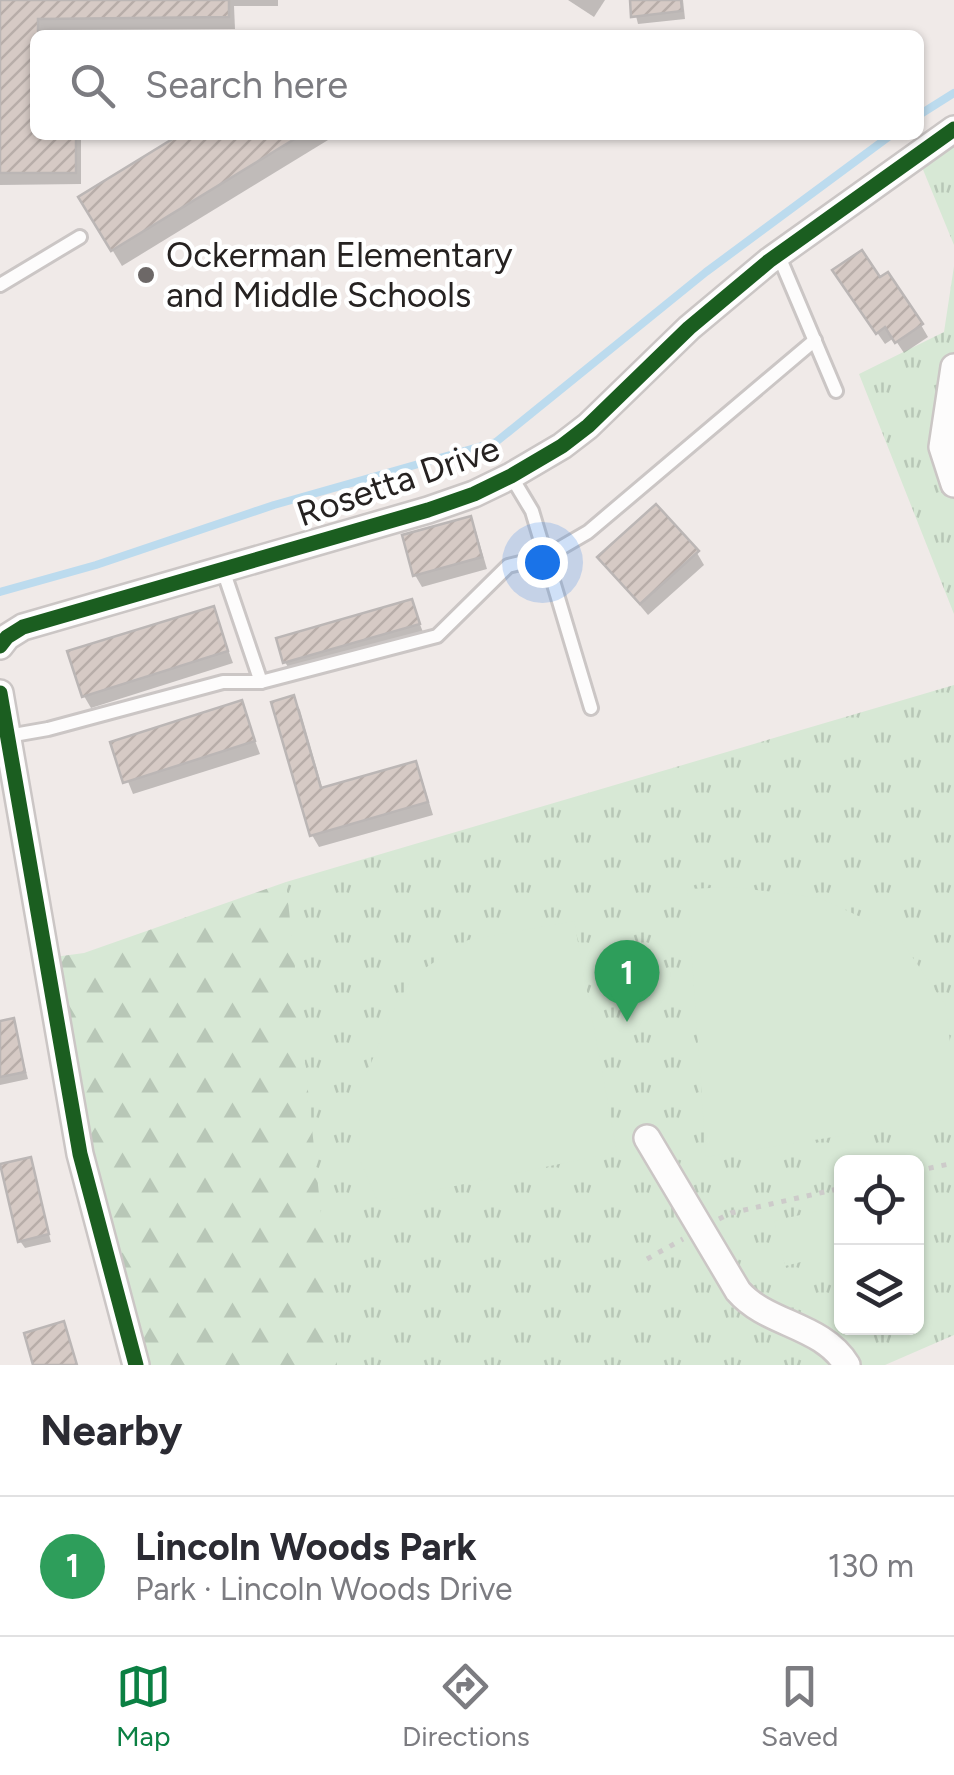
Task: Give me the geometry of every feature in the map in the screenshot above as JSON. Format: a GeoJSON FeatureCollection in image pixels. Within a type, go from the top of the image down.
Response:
{"type":"FeatureCollection","features":[{"type":"Feature","properties":{"kind":"street","name":"Rosetta Drive"},"geometry":{"type":"LineString","coordinates":[[0,646],[23,628],[428,510],[511,476],[588,426],[689,328],[778,254],[953,132]]}},
{"type":"Feature","properties":{"kind":"street"},"geometry":{"type":"LineString","coordinates":[[954,367],[942,447],[954,484]]}},
{"type":"Feature","properties":{"kind":"street"},"geometry":{"type":"LineString","coordinates":[[0,693],[80,1154],[136,1365]]}},
{"type":"Feature","properties":{"kind":"street"},"geometry":{"type":"LineString","coordinates":[[647,1138],[748,1303],[810,1331],[846,1365]]}},
{"type":"Feature","properties":{"kind":"lane"},"geometry":{"type":"LineString","coordinates":[[0,286],[80,238]]}},
{"type":"Feature","properties":{"kind":"lane"},"geometry":{"type":"LineString","coordinates":[[778,254],[836,391]]}},
{"type":"Feature","properties":{"kind":"lane"},"geometry":{"type":"LineString","coordinates":[[8,736],[223,682],[261,682],[437,636],[508,566],[545,556],[588,532],[815,340]]}},
{"type":"Feature","properties":{"kind":"lane"},"geometry":{"type":"LineString","coordinates":[[511,476],[532,511],[591,708]]}},
{"type":"Feature","properties":{"kind":"lane"},"geometry":{"type":"LineString","coordinates":[[223,570],[261,682]]}},
{"type":"Feature","properties":{"kind":"path"},"geometry":{"type":"LineString","coordinates":[[924,1169],[954,1162]]}},
{"type":"Feature","properties":{"kind":"path"},"geometry":{"type":"LineString","coordinates":[[646,1260],[731,1214],[834,1190]]}},
{"type":"Feature","properties":{"kind":"green space"},"geometry":{"type":"Polygon","coordinates":[[[954,129],[954,245],[917,155],[954,129]]]}},
{"type":"Feature","properties":{"kind":"green space"},"geometry":{"type":"Polygon","coordinates":[[[954,266],[954,614],[859,374],[944,332],[954,266]]]}},
{"type":"Feature","properties":{"kind":"green space"},"geometry":{"type":"Polygon","coordinates":[[[954,685],[954,1335],[885,1365],[337,1365],[286,882],[954,685]]]}},
{"type":"Feature","properties":{"kind":"green space"},"geometry":{"type":"Polygon","coordinates":[[[286,882],[429,1365],[136,1365],[47,958],[84,953],[286,882]]]}},
{"type":"Feature","properties":{"kind":"green space"},"geometry":{"type":"Polygon","coordinates":[[[734,887],[819,898],[896,933],[946,1006],[954,1118],[706,1157],[687,889],[734,887]]]}},
{"type":"Feature","properties":{"kind":"green space"},"geometry":{"type":"Polygon","coordinates":[[[574,921],[617,1152],[378,1202],[359,1158],[360,1090],[389,1019],[413,976],[468,940],[574,921]]]}},
{"type":"Feature","properties":{"kind":"green space"},"geometry":{"type":"Polygon","coordinates":[[[834,1207],[834,1254],[785,1266],[774,1221],[834,1207]]]}},
{"type":"Feature","properties":{"kind":"building"},"geometry":{"type":"Polygon","coordinates":[[[0,0],[229,0],[229,17],[38,19],[38,30],[30,30],[30,140],[76,140],[76,173],[0,173],[0,0]]]}},
{"type":"Feature","properties":{"kind":"building"},"geometry":{"type":"Polygon","coordinates":[[[630,0],[681,0],[682,11],[631,17],[630,0]]]}},
{"type":"Feature","properties":{"kind":"building"},"geometry":{"type":"Polygon","coordinates":[[[171,140],[293,140],[111,251],[78,197],[171,140]]]}},
{"type":"Feature","properties":{"kind":"building"},"geometry":{"type":"Polygon","coordinates":[[[862,250],[880,277],[888,272],[923,324],[895,343],[885,327],[876,334],[832,270],[862,250]]]}},
{"type":"Feature","properties":{"kind":"building"},"geometry":{"type":"Polygon","coordinates":[[[656,504],[699,551],[640,604],[597,557],[656,504]]]}},
{"type":"Feature","properties":{"kind":"building"},"geometry":{"type":"Polygon","coordinates":[[[471,516],[482,557],[413,576],[402,535],[471,516]]]}},
{"type":"Feature","properties":{"kind":"building"},"geometry":{"type":"Polygon","coordinates":[[[412,599],[420,624],[283,663],[276,638],[412,599]]]}},
{"type":"Feature","properties":{"kind":"building"},"geometry":{"type":"Polygon","coordinates":[[[214,606],[228,651],[82,697],[67,651],[214,606]]]}},
{"type":"Feature","properties":{"kind":"building"},"geometry":{"type":"Polygon","coordinates":[[[294,695],[321,788],[416,761],[428,802],[310,836],[271,702],[294,695]]]}},
{"type":"Feature","properties":{"kind":"building"},"geometry":{"type":"Polygon","coordinates":[[[242,700],[255,741],[123,783],[110,742],[242,700]]]}},
{"type":"Feature","properties":{"kind":"building"},"geometry":{"type":"Polygon","coordinates":[[[14,1018],[25,1072],[0,1077],[0,1021],[14,1018]]]}},
{"type":"Feature","properties":{"kind":"building"},"geometry":{"type":"Polygon","coordinates":[[[31,1157],[49,1234],[18,1242],[0,1164],[31,1157]]]}},
{"type":"Feature","properties":{"kind":"building"},"geometry":{"type":"Polygon","coordinates":[[[64,1321],[77,1365],[33,1365],[24,1333],[64,1321]]]}},
{"type":"Feature","properties":{"kind":"waterway"},"geometry":{"type":"LineString","coordinates":[[924,112],[954,93]]}},
{"type":"Feature","properties":{"kind":"waterway"},"geometry":{"type":"LineString","coordinates":[[0,592],[96,565],[274,505],[496,442],[706,272],[884,140]]}},
{"type":"Feature","properties":{"kind":"cycle path"},"geometry":{"type":"LineString","coordinates":[[0,646],[23,627],[428,510],[511,476],[588,426],[689,328],[769,261],[954,129]]}},
{"type":"Feature","properties":{"kind":"cycle path"},"geometry":{"type":"LineString","coordinates":[[0,693],[80,1154],[136,1365]]}},
{"type":"Feature","properties":{"kind":"place","name":"Ockerman Elementary and Middle Schools"},"geometry":{"type":"Point","coordinates":[146,275]}},
{"type":"Feature","properties":{"kind":"place","name":"Lincoln Woods Park"},"geometry":{"type":"Point","coordinates":[627,1022]}}]}
